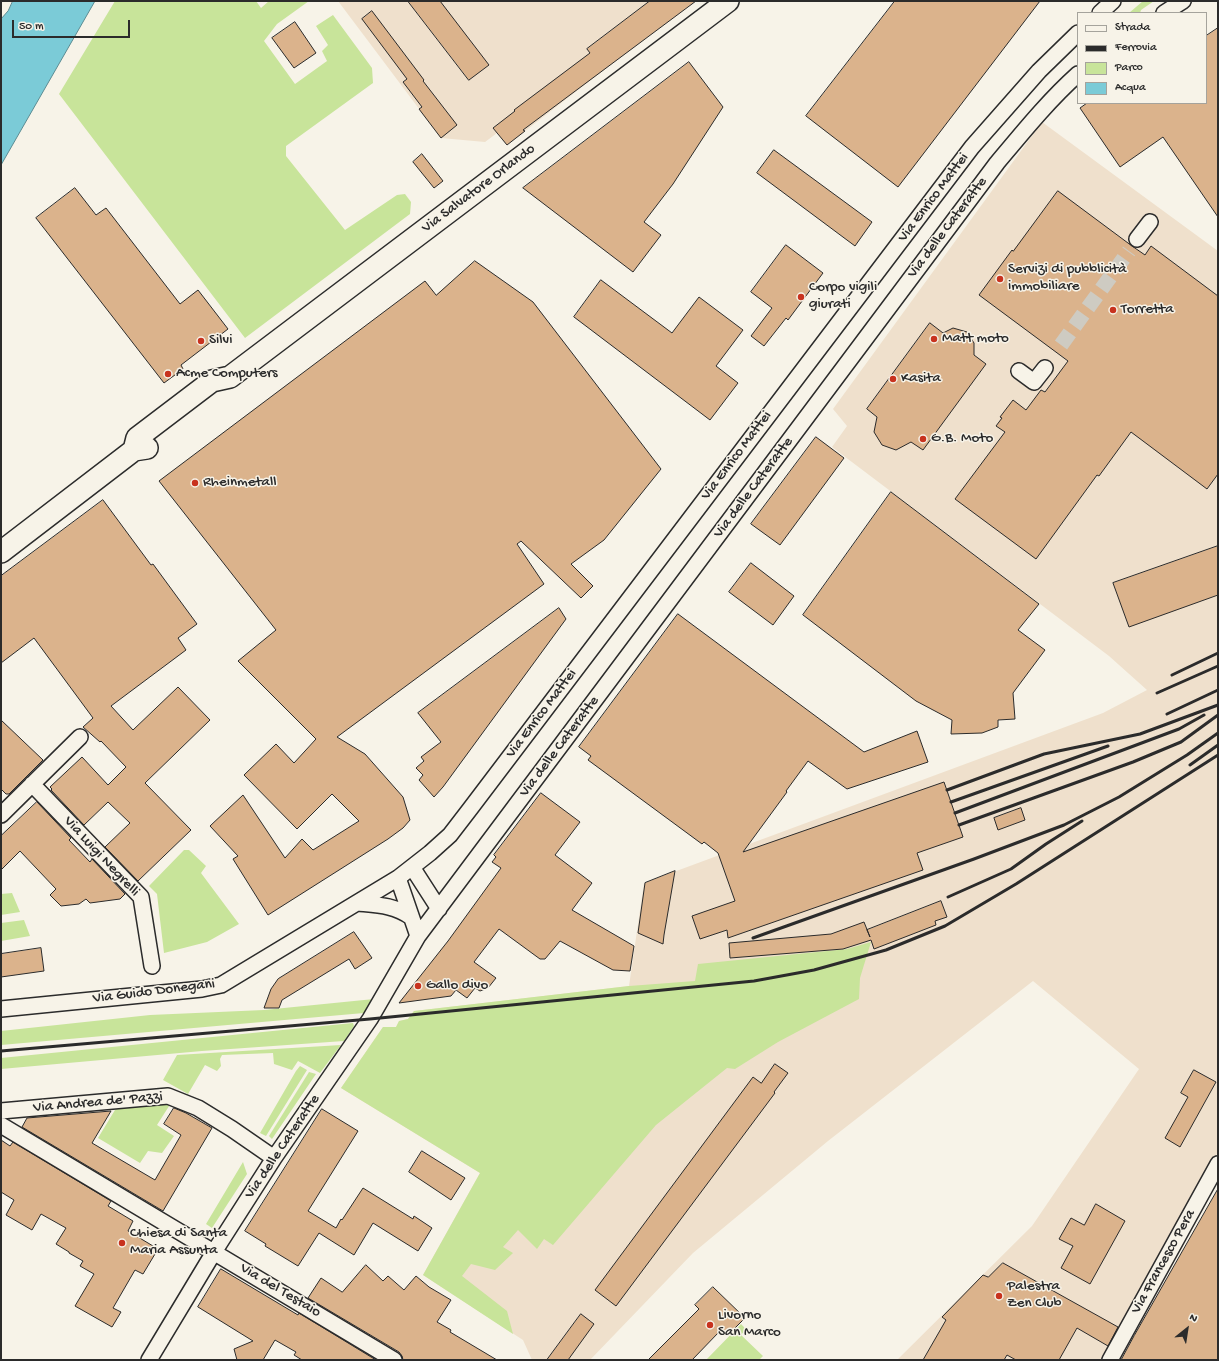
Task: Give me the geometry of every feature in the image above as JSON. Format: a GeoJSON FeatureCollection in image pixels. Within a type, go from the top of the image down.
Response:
{"type":"FeatureCollection","features":[{"type":"Feature","properties":{"kind":"main road","name":"Via Salvatore Orlando"},"geometry":{"type":"LineString","coordinates":[[2,551],[134,450],[137,438],[212,381],[230,377],[728,1]]}},
{"type":"Feature","properties":{"kind":"street"},"geometry":{"type":"LineString","coordinates":[[1101,12],[1113,1]]}},
{"type":"Feature","properties":{"kind":"street"},"geometry":{"type":"LineString","coordinates":[[1166,12],[1183,1]]}},
{"type":"Feature","properties":{"kind":"street","name":"Via Enrico Mattei"},"geometry":{"type":"LineString","coordinates":[[398,878],[430,853],[450,834],[972,147],[1039,71],[1077,34]]}},
{"type":"Feature","properties":{"kind":"street","name":"Via delle Cateratte"},"geometry":{"type":"LineString","coordinates":[[149,1360],[214,1252],[274,1158],[370,1019],[418,936],[997,163],[1056,95],[1077,75]]}},
{"type":"Feature","properties":{"kind":"street"},"geometry":{"type":"LineString","coordinates":[[1137,239],[1150,222]]}},
{"type":"Feature","properties":{"kind":"street"},"geometry":{"type":"LineString","coordinates":[[1019,371],[1034,382],[1045,368]]}},
{"type":"Feature","properties":{"kind":"street"},"geometry":{"type":"LineString","coordinates":[[1,815],[80,736]]}},
{"type":"Feature","properties":{"kind":"street","name":"Via Luigi Negrelli"},"geometry":{"type":"LineString","coordinates":[[32,784],[141,897],[152,966]]}},
{"type":"Feature","properties":{"kind":"street"},"geometry":{"type":"LineString","coordinates":[[412,867],[439,909]]}},
{"type":"Feature","properties":{"kind":"street"},"geometry":{"type":"LineString","coordinates":[[398,878],[418,936]]}},
{"type":"Feature","properties":{"kind":"street","name":"Via Guido Donegani"},"geometry":{"type":"LineString","coordinates":[[1,1009],[212,988],[227,982],[398,878]]}},
{"type":"Feature","properties":{"kind":"street"},"geometry":{"type":"LineString","coordinates":[[357,903],[391,907],[402,910],[411,917]]}},
{"type":"Feature","properties":{"kind":"street","name":"Via Andrea de' Pazzi"},"geometry":{"type":"LineString","coordinates":[[1,1111],[168,1096],[198,1108],[274,1158]]}},
{"type":"Feature","properties":{"kind":"street","name":"Via del Testaio"},"geometry":{"type":"LineString","coordinates":[[1,1125],[394,1360]]}},
{"type":"Feature","properties":{"kind":"street","name":"Via Francesco Pera"},"geometry":{"type":"LineString","coordinates":[[1110,1360],[1216,1174]]}},
{"type":"Feature","properties":{"kind":"shaded area"},"geometry":{"type":"Polygon","coordinates":[[[338,1],[695,1],[507,145],[497,133],[485,142],[441,138],[338,1]]]}},
{"type":"Feature","properties":{"kind":"shaded area"},"geometry":{"type":"Polygon","coordinates":[[[1042,122],[1218,251],[1218,1152],[1100,1360],[897,1360],[1032,1226],[1139,1069],[1033,981],[828,1141],[693,1253],[590,1360],[532,1360],[523,1340],[423,1275],[480,1173],[341,1088],[383,1027],[396,1027],[399,1021],[408,1019],[414,1011],[629,986],[644,883],[1103,713],[1147,690],[1109,656],[832,447],[847,426],[833,409],[1042,122]]]}},
{"type":"Feature","properties":{"kind":"green space"},"geometry":{"type":"Polygon","coordinates":[[[115,1],[256,1],[261,8],[269,1],[309,1],[277,24],[264,41],[295,84],[327,61],[322,51],[328,45],[316,26],[333,15],[372,68],[373,83],[286,146],[286,156],[345,230],[397,195],[405,194],[411,202],[410,214],[245,338],[59,94],[115,1]]]}},
{"type":"Feature","properties":{"kind":"green space"},"geometry":{"type":"Polygon","coordinates":[[[1143,1],[1154,1],[1140,12],[1130,12],[1143,1]]]}},
{"type":"Feature","properties":{"kind":"green space"},"geometry":{"type":"Polygon","coordinates":[[[184,850],[189,850],[206,866],[201,873],[239,924],[207,942],[164,953],[157,894],[149,886],[184,850]]]}},
{"type":"Feature","properties":{"kind":"green space"},"geometry":{"type":"Polygon","coordinates":[[[12,893],[20,912],[1,915],[1,894],[12,893]]]}},
{"type":"Feature","properties":{"kind":"green space"},"geometry":{"type":"Polygon","coordinates":[[[24,920],[30,936],[1,941],[1,923],[24,920]]]}},
{"type":"Feature","properties":{"kind":"green space"},"geometry":{"type":"Polygon","coordinates":[[[871,942],[860,978],[859,999],[778,1042],[735,1069],[727,1068],[656,1125],[553,1245],[544,1239],[537,1249],[518,1230],[503,1247],[513,1253],[495,1270],[471,1264],[462,1276],[507,1311],[513,1334],[423,1275],[480,1173],[341,1088],[383,1027],[396,1027],[399,1021],[408,1019],[414,1011],[629,986],[695,981],[698,964],[847,949],[871,942]]]}},
{"type":"Feature","properties":{"kind":"green space"},"geometry":{"type":"Polygon","coordinates":[[[374,999],[364,1013],[1,1045],[1,1031],[150,1015],[264,1010],[374,999]]]}},
{"type":"Feature","properties":{"kind":"green space"},"geometry":{"type":"Polygon","coordinates":[[[353,1023],[354,1026],[344,1041],[202,1051],[1,1069],[1,1058],[353,1023]]]}},
{"type":"Feature","properties":{"kind":"green space"},"geometry":{"type":"Polygon","coordinates":[[[341,1045],[320,1073],[298,1061],[292,1070],[274,1064],[273,1053],[222,1055],[220,1059],[221,1066],[217,1071],[205,1065],[188,1094],[163,1080],[177,1055],[341,1045]]]}},
{"type":"Feature","properties":{"kind":"green space"},"geometry":{"type":"Polygon","coordinates":[[[300,1066],[307,1070],[266,1136],[260,1133],[296,1071],[300,1066]]]}},
{"type":"Feature","properties":{"kind":"green space"},"geometry":{"type":"Polygon","coordinates":[[[309,1072],[316,1074],[272,1139],[269,1136],[309,1072]]]}},
{"type":"Feature","properties":{"kind":"green space"},"geometry":{"type":"Polygon","coordinates":[[[123,1103],[171,1103],[157,1125],[174,1136],[162,1153],[148,1151],[140,1163],[98,1138],[115,1110],[123,1103]]]}},
{"type":"Feature","properties":{"kind":"green space"},"geometry":{"type":"Polygon","coordinates":[[[243,1162],[247,1174],[212,1228],[206,1224],[243,1162]]]}},
{"type":"Feature","properties":{"kind":"green space"},"geometry":{"type":"Polygon","coordinates":[[[741,1324],[746,1329],[741,1335],[763,1356],[759,1360],[706,1360],[741,1324]]]}},
{"type":"Feature","properties":{"kind":"water"},"geometry":{"type":"Polygon","coordinates":[[[13,1],[95,1],[1,165],[1,19],[8,11],[13,1]]]}},
{"type":"Feature","properties":{"kind":"building"},"geometry":{"type":"Polygon","coordinates":[[[408,1],[440,1],[489,65],[469,80],[408,1]]]}},
{"type":"Feature","properties":{"kind":"building"},"geometry":{"type":"Polygon","coordinates":[[[650,1],[696,1],[523,130],[525,131],[507,145],[493,128],[515,111],[514,110],[590,53],[587,49],[650,1]]]}},
{"type":"Feature","properties":{"kind":"building"},"geometry":{"type":"Polygon","coordinates":[[[895,1],[1040,1],[898,187],[806,116],[895,1]]]}},
{"type":"Feature","properties":{"kind":"building"},"geometry":{"type":"Polygon","coordinates":[[[372,11],[457,125],[441,138],[419,109],[422,107],[403,82],[407,79],[362,19],[372,11]]]}},
{"type":"Feature","properties":{"kind":"building"},"geometry":{"type":"Polygon","coordinates":[[[295,22],[316,53],[294,68],[272,38],[295,22]]]}},
{"type":"Feature","properties":{"kind":"building"},"geometry":{"type":"Polygon","coordinates":[[[1218,28],[1218,217],[1163,137],[1120,167],[1080,108],[1086,104],[1207,104],[1207,35],[1218,28]]]}},
{"type":"Feature","properties":{"kind":"building"},"geometry":{"type":"Polygon","coordinates":[[[689,62],[723,107],[673,184],[644,222],[661,235],[633,272],[523,188],[689,62]]]}},
{"type":"Feature","properties":{"kind":"building"},"geometry":{"type":"Polygon","coordinates":[[[774,150],[872,222],[855,246],[757,173],[774,150]]]}},
{"type":"Feature","properties":{"kind":"building"},"geometry":{"type":"Polygon","coordinates":[[[422,154],[443,181],[434,188],[413,162],[422,154]]]}},
{"type":"Feature","properties":{"kind":"building"},"geometry":{"type":"Polygon","coordinates":[[[75,188],[96,215],[106,208],[180,304],[198,290],[228,329],[181,365],[183,369],[164,383],[36,218],[75,188]]]}},
{"type":"Feature","properties":{"kind":"building"},"geometry":{"type":"Polygon","coordinates":[[[1058,191],[1145,255],[1151,246],[1218,296],[1218,474],[1207,489],[1131,432],[1099,476],[1097,475],[1036,559],[955,499],[1005,432],[996,426],[1002,418],[1000,417],[1013,400],[1026,410],[1041,390],[1045,392],[1068,361],[979,295],[1058,191]]]}},
{"type":"Feature","properties":{"kind":"building"},"geometry":{"type":"Polygon","coordinates":[[[786,245],[823,273],[788,320],[786,318],[764,346],[751,336],[772,308],[751,292],[786,245]]]}},
{"type":"Feature","properties":{"kind":"building"},"geometry":{"type":"Polygon","coordinates":[[[475,261],[533,302],[661,469],[604,540],[571,564],[593,586],[581,598],[521,541],[517,544],[544,584],[337,737],[365,754],[403,797],[410,820],[403,828],[388,839],[268,915],[233,859],[238,856],[210,826],[243,795],[285,858],[302,839],[313,850],[359,821],[332,794],[297,829],[244,775],[276,744],[294,763],[316,739],[238,661],[276,630],[159,481],[425,281],[436,295],[475,261]]]}},
{"type":"Feature","properties":{"kind":"building"},"geometry":{"type":"Polygon","coordinates":[[[601,280],[672,333],[699,297],[743,330],[716,366],[738,383],[710,420],[574,317],[601,280]]]}},
{"type":"Feature","properties":{"kind":"building"},"geometry":{"type":"Polygon","coordinates":[[[930,323],[943,333],[953,328],[967,332],[974,343],[974,355],[986,364],[923,450],[911,442],[896,450],[882,445],[874,432],[877,417],[867,409],[930,323]]]}},
{"type":"Feature","properties":{"kind":"building"},"geometry":{"type":"Polygon","coordinates":[[[816,437],[844,458],[780,545],[751,524],[816,437]]]}},
{"type":"Feature","properties":{"kind":"building"},"geometry":{"type":"Polygon","coordinates":[[[891,492],[1039,604],[1018,630],[1045,650],[1013,693],[1015,719],[998,720],[998,727],[982,733],[951,734],[952,720],[916,701],[803,615],[891,492]]]}},
{"type":"Feature","properties":{"kind":"building"},"geometry":{"type":"Polygon","coordinates":[[[103,500],[197,624],[178,638],[186,650],[111,706],[133,730],[178,687],[210,720],[145,783],[191,830],[138,881],[105,847],[130,823],[108,802],[84,825],[51,790],[52,789],[50,787],[82,757],[108,785],[126,767],[101,741],[100,742],[83,727],[93,718],[34,638],[1,663],[1,576],[103,500]]]}},
{"type":"Feature","properties":{"kind":"building"},"geometry":{"type":"Polygon","coordinates":[[[1218,546],[1218,595],[1129,627],[1113,583],[1218,546]]]}},
{"type":"Feature","properties":{"kind":"building"},"geometry":{"type":"Polygon","coordinates":[[[751,563],[794,596],[773,625],[729,592],[751,563]]]}},
{"type":"Feature","properties":{"kind":"building"},"geometry":{"type":"Polygon","coordinates":[[[559,608],[566,619],[443,787],[434,797],[419,780],[423,775],[416,768],[424,761],[421,757],[441,742],[418,713],[559,608]]]}},
{"type":"Feature","properties":{"kind":"building"},"geometry":{"type":"Polygon","coordinates":[[[678,614],[864,752],[917,731],[928,762],[847,789],[808,761],[743,852],[944,782],[963,837],[917,853],[923,870],[728,938],[727,930],[700,939],[692,916],[735,901],[718,853],[704,842],[702,844],[588,760],[591,756],[579,747],[678,614]]]}},
{"type":"Feature","properties":{"kind":"building"},"geometry":{"type":"Polygon","coordinates":[[[1,720],[43,760],[9,794],[6,794],[1,789],[1,720]]]}},
{"type":"Feature","properties":{"kind":"building"},"geometry":{"type":"Polygon","coordinates":[[[541,793],[580,822],[555,855],[592,883],[572,910],[634,946],[630,971],[613,970],[560,941],[545,959],[540,959],[499,929],[474,962],[496,978],[488,988],[480,991],[475,988],[467,998],[456,990],[451,996],[399,1003],[448,941],[501,868],[492,862],[496,857],[494,855],[541,793]]]}},
{"type":"Feature","properties":{"kind":"building"},"geometry":{"type":"Polygon","coordinates":[[[37,802],[71,838],[69,840],[90,862],[92,859],[125,894],[120,899],[90,903],[86,899],[79,904],[61,906],[50,895],[56,889],[20,851],[1,870],[1,836],[37,802]]]}},
{"type":"Feature","properties":{"kind":"building"},"geometry":{"type":"Polygon","coordinates":[[[1021,808],[1025,820],[998,830],[994,818],[1021,808]]]}},
{"type":"Feature","properties":{"kind":"building"},"geometry":{"type":"Polygon","coordinates":[[[675,871],[663,944],[638,933],[645,883],[675,871]]]}},
{"type":"Feature","properties":{"kind":"building"},"geometry":{"type":"Polygon","coordinates":[[[941,901],[947,917],[935,921],[936,925],[874,949],[871,940],[843,949],[730,958],[729,943],[831,934],[864,922],[867,930],[941,901]]]}},
{"type":"Feature","properties":{"kind":"building"},"geometry":{"type":"Polygon","coordinates":[[[354,932],[372,958],[355,969],[349,959],[282,1000],[279,1008],[264,1008],[271,989],[278,979],[354,932]]]}},
{"type":"Feature","properties":{"kind":"building"},"geometry":{"type":"Polygon","coordinates":[[[41,948],[44,971],[1,977],[1,954],[41,948]]]}},
{"type":"Feature","properties":{"kind":"building"},"geometry":{"type":"Polygon","coordinates":[[[775,1064],[788,1073],[774,1092],[775,1093],[616,1306],[595,1290],[753,1077],[761,1083],[775,1064]]]}},
{"type":"Feature","properties":{"kind":"building"},"geometry":{"type":"Polygon","coordinates":[[[1194,1070],[1216,1082],[1180,1147],[1165,1138],[1188,1097],[1181,1093],[1194,1070]]]}},
{"type":"Feature","properties":{"kind":"building"},"geometry":{"type":"Polygon","coordinates":[[[174,1108],[212,1128],[163,1211],[22,1127],[27,1118],[111,1111],[92,1143],[155,1180],[181,1135],[164,1124],[174,1108]]]}},
{"type":"Feature","properties":{"kind":"building"},"geometry":{"type":"Polygon","coordinates":[[[322,1109],[358,1131],[308,1211],[336,1228],[363,1188],[413,1219],[414,1216],[432,1228],[418,1251],[373,1223],[354,1255],[319,1233],[298,1266],[265,1246],[266,1244],[245,1231],[322,1109]]]}},
{"type":"Feature","properties":{"kind":"building"},"geometry":{"type":"Polygon","coordinates":[[[1,1140],[10,1146],[13,1142],[111,1201],[108,1206],[133,1221],[128,1231],[158,1249],[143,1274],[135,1270],[113,1308],[121,1312],[112,1327],[75,1306],[94,1274],[80,1266],[83,1261],[56,1244],[66,1228],[41,1214],[32,1230],[6,1215],[14,1200],[1,1192],[1,1140]]]}},
{"type":"Feature","properties":{"kind":"building"},"geometry":{"type":"Polygon","coordinates":[[[422,1151],[465,1178],[451,1200],[409,1172],[422,1151]]]}},
{"type":"Feature","properties":{"kind":"building"},"geometry":{"type":"Polygon","coordinates":[[[1218,1189],[1218,1360],[1121,1360],[1134,1336],[1218,1189]]]}},
{"type":"Feature","properties":{"kind":"building"},"geometry":{"type":"Polygon","coordinates":[[[1096,1204],[1125,1221],[1090,1284],[1061,1268],[1073,1246],[1059,1239],[1071,1218],[1084,1225],[1096,1204]]]}},
{"type":"Feature","properties":{"kind":"building"},"geometry":{"type":"Polygon","coordinates":[[[1003,1263],[1118,1327],[1108,1346],[1077,1328],[1059,1360],[1016,1360],[1007,1355],[1004,1360],[923,1360],[946,1320],[942,1317],[983,1275],[988,1277],[1003,1263]]]}},
{"type":"Feature","properties":{"kind":"building"},"geometry":{"type":"Polygon","coordinates":[[[366,1265],[383,1281],[388,1276],[404,1290],[416,1276],[429,1287],[451,1300],[437,1322],[451,1330],[450,1332],[497,1360],[403,1360],[399,1352],[308,1298],[321,1278],[342,1292],[366,1265]]]}},
{"type":"Feature","properties":{"kind":"building"},"geometry":{"type":"Polygon","coordinates":[[[221,1269],[298,1315],[299,1313],[376,1360],[302,1360],[294,1355],[296,1352],[275,1340],[263,1360],[237,1360],[234,1349],[253,1341],[198,1307],[221,1269]]]}},
{"type":"Feature","properties":{"kind":"building","name":"Livorno San Marco"},"geometry":{"type":"Polygon","coordinates":[[[713,1287],[745,1318],[727,1336],[724,1333],[722,1335],[719,1332],[692,1360],[648,1360],[699,1309],[695,1305],[713,1287]]]}},
{"type":"Feature","properties":{"kind":"building"},"geometry":{"type":"Polygon","coordinates":[[[581,1314],[594,1324],[568,1360],[547,1360],[581,1314]]]}},
{"type":"Feature","properties":{"kind":"tunnel"},"geometry":{"type":"LineString","coordinates":[[1061,345],[1129,251]]}},
{"type":"Feature","properties":{"kind":"railway"},"geometry":{"type":"LineString","coordinates":[[1172,675],[1218,653]]}},
{"type":"Feature","properties":{"kind":"railway"},"geometry":{"type":"LineString","coordinates":[[1157,693],[1218,666]]}},
{"type":"Feature","properties":{"kind":"railway"},"geometry":{"type":"LineString","coordinates":[[1167,714],[1218,690]]}},
{"type":"Feature","properties":{"kind":"railway"},"geometry":{"type":"LineString","coordinates":[[947,790],[1044,754],[1140,734],[1218,705]]}},
{"type":"Feature","properties":{"kind":"railway"},"geometry":{"type":"LineString","coordinates":[[955,813],[1179,729],[1204,715]]}},
{"type":"Feature","properties":{"kind":"railway"},"geometry":{"type":"LineString","coordinates":[[959,825],[1133,762],[1181,742],[1218,715]]}},
{"type":"Feature","properties":{"kind":"railway"},"geometry":{"type":"LineString","coordinates":[[753,938],[974,859],[1064,825],[1119,797],[1187,755],[1218,733]]}},
{"type":"Feature","properties":{"kind":"railway"},"geometry":{"type":"LineString","coordinates":[[1190,765],[1218,745]]}},
{"type":"Feature","properties":{"kind":"railway"},"geometry":{"type":"LineString","coordinates":[[951,802],[1108,746]]}},
{"type":"Feature","properties":{"kind":"railway"},"geometry":{"type":"LineString","coordinates":[[1,1051],[370,1019],[754,981],[814,970],[886,950],[945,926],[1016,884],[1218,755]]}},
{"type":"Feature","properties":{"kind":"railway"},"geometry":{"type":"LineString","coordinates":[[948,897],[1011,869],[1082,821]]}},
{"type":"Feature","properties":{"kind":"place","name":"Servizi di pubblicità immobiliare"},"geometry":{"type":"Point","coordinates":[1000,279]}},
{"type":"Feature","properties":{"kind":"place","name":"Corpo vigili giurati"},"geometry":{"type":"Point","coordinates":[801,297]}},
{"type":"Feature","properties":{"kind":"place","name":"Torretta"},"geometry":{"type":"Point","coordinates":[1113,310]}},
{"type":"Feature","properties":{"kind":"place","name":"Matt moto"},"geometry":{"type":"Point","coordinates":[934,339]}},
{"type":"Feature","properties":{"kind":"place","name":"Silvi"},"geometry":{"type":"Point","coordinates":[201,341]}},
{"type":"Feature","properties":{"kind":"place","name":"Acme Computers"},"geometry":{"type":"Point","coordinates":[168,374]}},
{"type":"Feature","properties":{"kind":"place","name":"Kasita"},"geometry":{"type":"Point","coordinates":[893,379]}},
{"type":"Feature","properties":{"kind":"place","name":"G.B. Moto"},"geometry":{"type":"Point","coordinates":[923,439]}},
{"type":"Feature","properties":{"kind":"place","name":"Rheinmetall"},"geometry":{"type":"Point","coordinates":[195,483]}},
{"type":"Feature","properties":{"kind":"place","name":"Gallo divo"},"geometry":{"type":"Point","coordinates":[418,986]}},
{"type":"Feature","properties":{"kind":"place","name":"Chiesa di Santa Maria Assunta"},"geometry":{"type":"Point","coordinates":[122,1243]}},
{"type":"Feature","properties":{"kind":"place","name":"Palestra Zen Club"},"geometry":{"type":"Point","coordinates":[999,1296]}},
{"type":"Feature","properties":{"kind":"place","name":"Livorno San Marco"},"geometry":{"type":"Point","coordinates":[710,1325]}}]}
